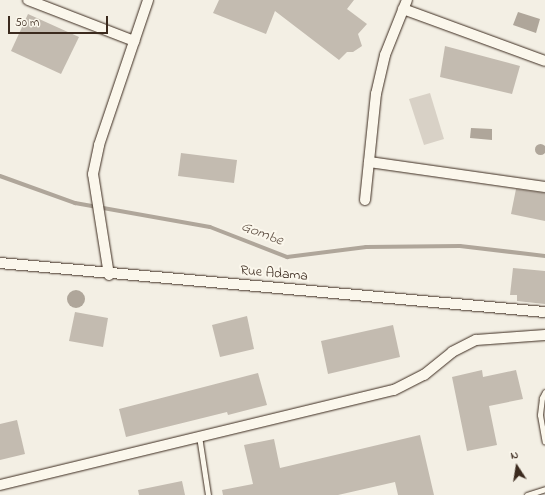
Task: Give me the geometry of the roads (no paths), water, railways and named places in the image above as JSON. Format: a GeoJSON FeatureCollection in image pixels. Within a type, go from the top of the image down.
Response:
{"type":"FeatureCollection","features":[{"type":"Feature","properties":{"kind":"street"},"geometry":{"type":"LineString","coordinates":[[28,0],[134,41]]}},
{"type":"Feature","properties":{"kind":"street"},"geometry":{"type":"LineString","coordinates":[[109,275],[93,174],[99,145],[148,0]]}},
{"type":"Feature","properties":{"kind":"street"},"geometry":{"type":"LineString","coordinates":[[365,200],[376,94],[385,55],[405,5],[545,61]]}},
{"type":"Feature","properties":{"kind":"street"},"geometry":{"type":"LineString","coordinates":[[369,162],[545,187]]}},
{"type":"Feature","properties":{"kind":"street","name":"Rue Adama"},"geometry":{"type":"LineString","coordinates":[[0,263],[109,275],[545,312]]}},
{"type":"Feature","properties":{"kind":"street"},"geometry":{"type":"LineString","coordinates":[[0,485],[394,390],[424,375],[452,352],[476,340],[545,335]]}},
{"type":"Feature","properties":{"kind":"lane"},"geometry":{"type":"LineString","coordinates":[[545,392],[542,398],[540,414],[545,442]]}},
{"type":"Feature","properties":{"kind":"lane"},"geometry":{"type":"LineString","coordinates":[[199,436],[208,495]]}},
{"type":"Feature","properties":{"kind":"lane"},"geometry":{"type":"LineString","coordinates":[[527,495],[545,489]]}},
{"type":"Feature","properties":{"kind":"waterway","name":"Gombe"},"geometry":{"type":"LineString","coordinates":[[0,176],[75,203],[210,227],[287,257],[366,247],[460,246],[545,256]]}}]}
